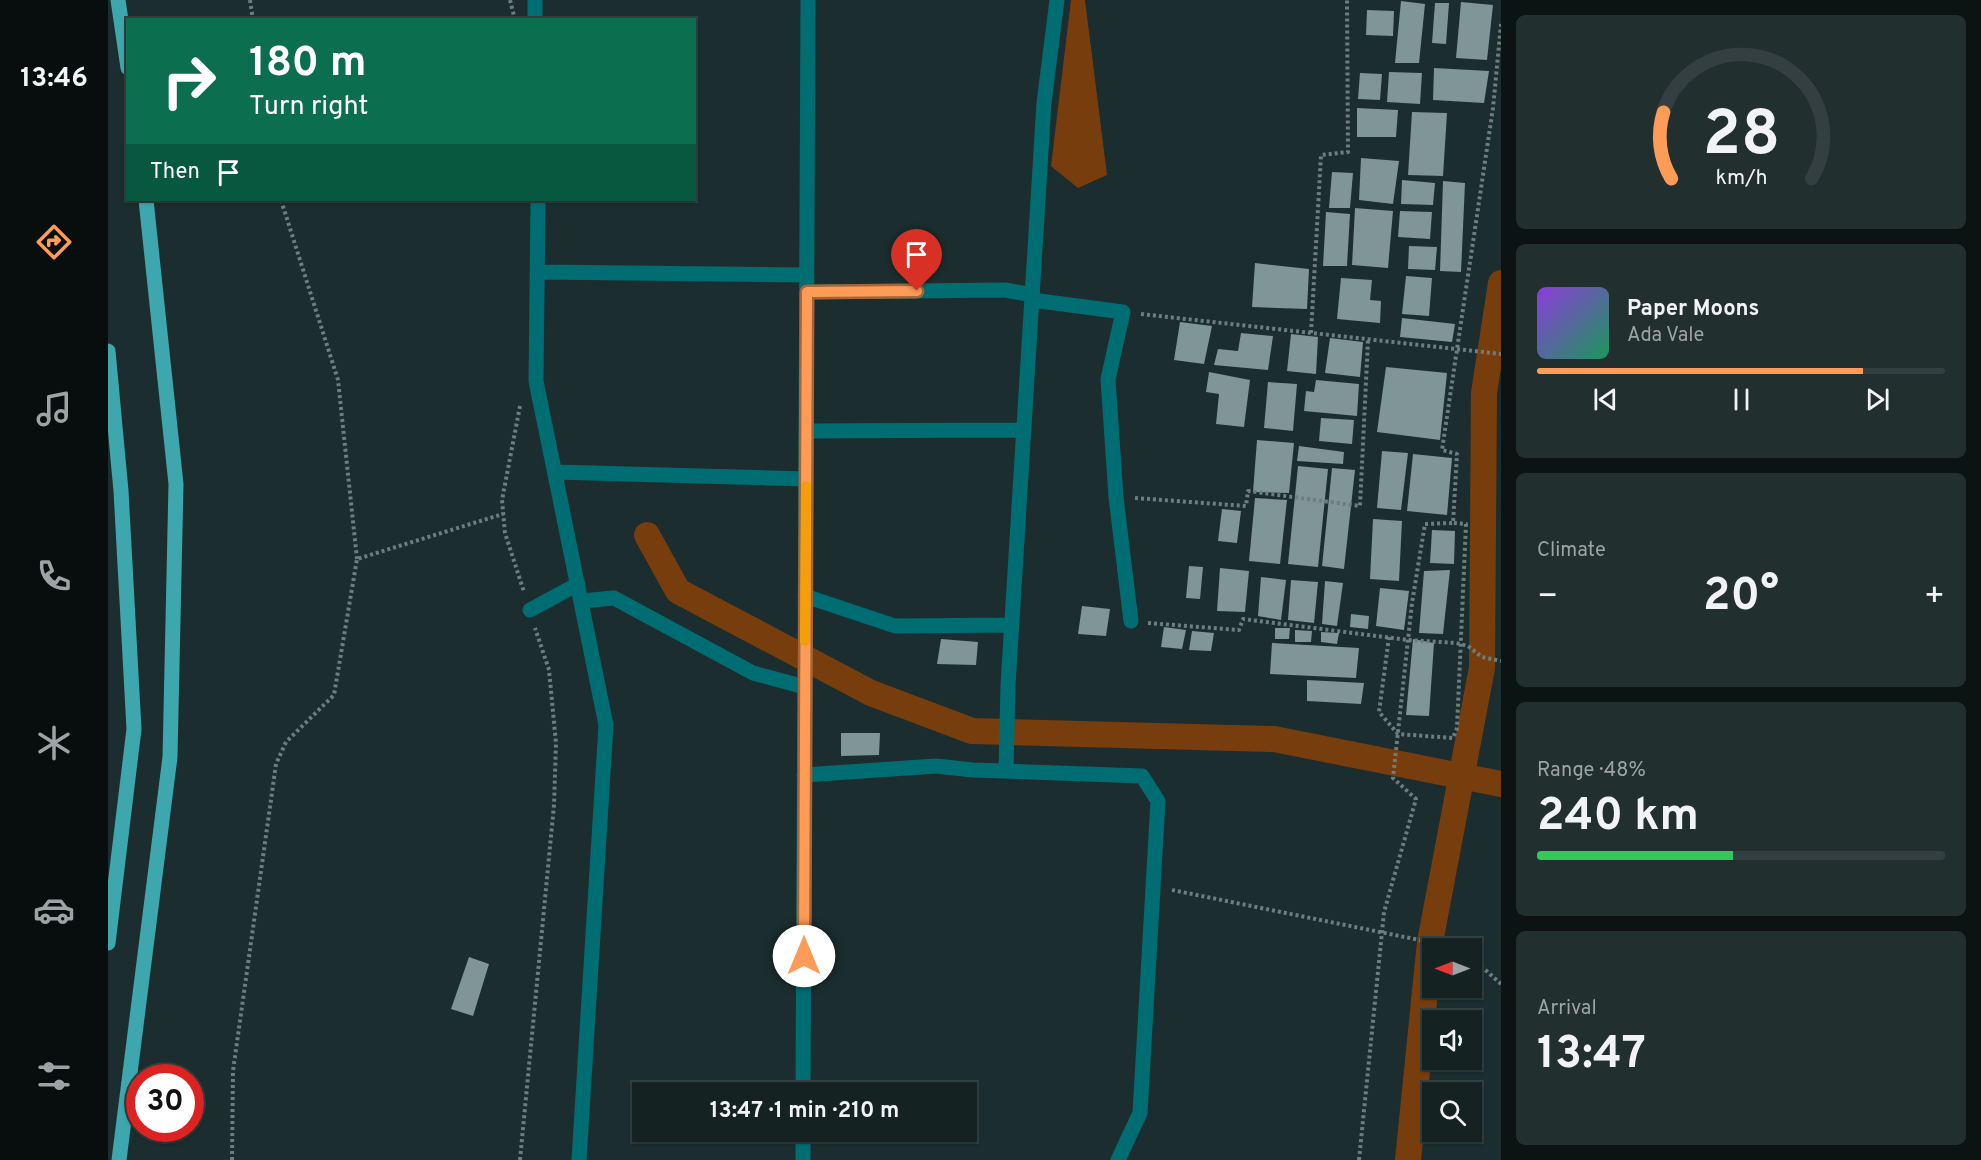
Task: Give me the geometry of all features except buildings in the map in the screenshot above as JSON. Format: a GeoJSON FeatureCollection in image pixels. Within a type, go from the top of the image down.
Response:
{"type":"FeatureCollection","features":[{"type":"Feature","properties":{"kind":"main road"},"geometry":{"type":"LineString","coordinates":[[118,0],[126,54]]}},
{"type":"Feature","properties":{"kind":"main road"},"geometry":{"type":"LineString","coordinates":[[119,1160],[170,757],[176,483],[146,201]]}},
{"type":"Feature","properties":{"kind":"main road"},"geometry":{"type":"LineString","coordinates":[[108,351],[121,491],[134,729],[108,943]]}},
{"type":"Feature","properties":{"kind":"street"},"geometry":{"type":"LineString","coordinates":[[535,0],[535,18]]}},
{"type":"Feature","properties":{"kind":"street"},"geometry":{"type":"LineString","coordinates":[[803,1082],[808,0]]}},
{"type":"Feature","properties":{"kind":"street"},"geometry":{"type":"LineString","coordinates":[[1006,771],[1012,625],[1044,103],[1057,0]]}},
{"type":"Feature","properties":{"kind":"street"},"geometry":{"type":"LineString","coordinates":[[538,201],[540,272],[536,381],[606,725],[579,1160]]}},
{"type":"Feature","properties":{"kind":"street"},"geometry":{"type":"LineString","coordinates":[[540,272],[807,275]]}},
{"type":"Feature","properties":{"kind":"street"},"geometry":{"type":"LineString","coordinates":[[807,292],[1005,290],[1032,298],[1123,312],[1108,379],[1116,497],[1131,621]]}},
{"type":"Feature","properties":{"kind":"street"},"geometry":{"type":"LineString","coordinates":[[806,431],[1024,430]]}},
{"type":"Feature","properties":{"kind":"street"},"geometry":{"type":"LineString","coordinates":[[555,472],[806,479]]}},
{"type":"Feature","properties":{"kind":"street"},"geometry":{"type":"LineString","coordinates":[[530,610],[578,584]]}},
{"type":"Feature","properties":{"kind":"street"},"geometry":{"type":"LineString","coordinates":[[805,596],[895,626],[1012,625]]}},
{"type":"Feature","properties":{"kind":"street"},"geometry":{"type":"LineString","coordinates":[[581,601],[614,598],[753,673],[805,687]]}},
{"type":"Feature","properties":{"kind":"street"},"geometry":{"type":"LineString","coordinates":[[804,774],[936,766],[1142,776],[1158,801],[1140,1113],[1118,1160]]}},
{"type":"Feature","properties":{"kind":"street"},"geometry":{"type":"LineString","coordinates":[[803,1142],[803,1160]]}},
{"type":"Feature","properties":{"kind":"path"},"geometry":{"type":"LineString","coordinates":[[250,0],[253,18]]}},
{"type":"Feature","properties":{"kind":"path"},"geometry":{"type":"LineString","coordinates":[[510,0],[514,18]]}},
{"type":"Feature","properties":{"kind":"path"},"geometry":{"type":"LineString","coordinates":[[1311,333],[1321,155],[1348,152],[1347,0]]}},
{"type":"Feature","properties":{"kind":"path"},"geometry":{"type":"LineString","coordinates":[[1453,523],[1457,454],[1442,450],[1493,108],[1501,24]]}},
{"type":"Feature","properties":{"kind":"path"},"geometry":{"type":"LineString","coordinates":[[232,1160],[233,1071],[276,764],[286,742],[334,695],[357,559],[338,380],[281,201]]}},
{"type":"Feature","properties":{"kind":"path"},"geometry":{"type":"LineString","coordinates":[[1123,312],[1501,354]]}},
{"type":"Feature","properties":{"kind":"path"},"geometry":{"type":"LineString","coordinates":[[1116,497],[1246,506],[1248,491],[1360,507],[1368,340]]}},
{"type":"Feature","properties":{"kind":"path"},"geometry":{"type":"LineString","coordinates":[[520,404],[502,500],[503,514],[506,533],[549,670],[556,743],[554,805],[520,1160]]}},
{"type":"Feature","properties":{"kind":"path"},"geometry":{"type":"LineString","coordinates":[[357,559],[503,514]]}},
{"type":"Feature","properties":{"kind":"path"},"geometry":{"type":"LineString","coordinates":[[1359,1160],[1384,912],[1416,799],[1394,778],[1398,734],[1408,640],[1425,524],[1466,524],[1457,728],[1453,738],[1398,734],[1379,712],[1389,637]]}},
{"type":"Feature","properties":{"kind":"path"},"geometry":{"type":"LineString","coordinates":[[1131,621],[1239,630],[1243,619],[1408,640],[1461,644],[1482,657],[1501,661]]}},
{"type":"Feature","properties":{"kind":"path"},"geometry":{"type":"LineString","coordinates":[[1153,886],[1422,940]]}},
{"type":"Feature","properties":{"kind":"path"},"geometry":{"type":"LineString","coordinates":[[1482,967],[1501,984]]}},
{"type":"Feature","properties":{"kind":"shaded area"},"geometry":{"type":"Polygon","coordinates":[[[1071,0],[1085,0],[1107,175],[1078,188],[1051,166],[1071,0]]]}},
{"type":"Feature","properties":{"kind":"waterway"},"geometry":{"type":"LineString","coordinates":[[1408,1160],[1430,942],[1482,668],[1484,393],[1501,283]]}},
{"type":"Feature","properties":{"kind":"waterway"},"geometry":{"type":"LineString","coordinates":[[647,535],[678,591],[871,693],[972,731],[1274,739],[1501,784]]}},
{"type":"Feature","properties":{"kind":"slow traffic"},"geometry":{"type":"LineString","coordinates":[[805,641],[806,486]]}},
{"type":"Feature","properties":{"kind":"route"},"geometry":{"type":"LineString","coordinates":[[804,956],[807,292],[917,291]]}}]}
